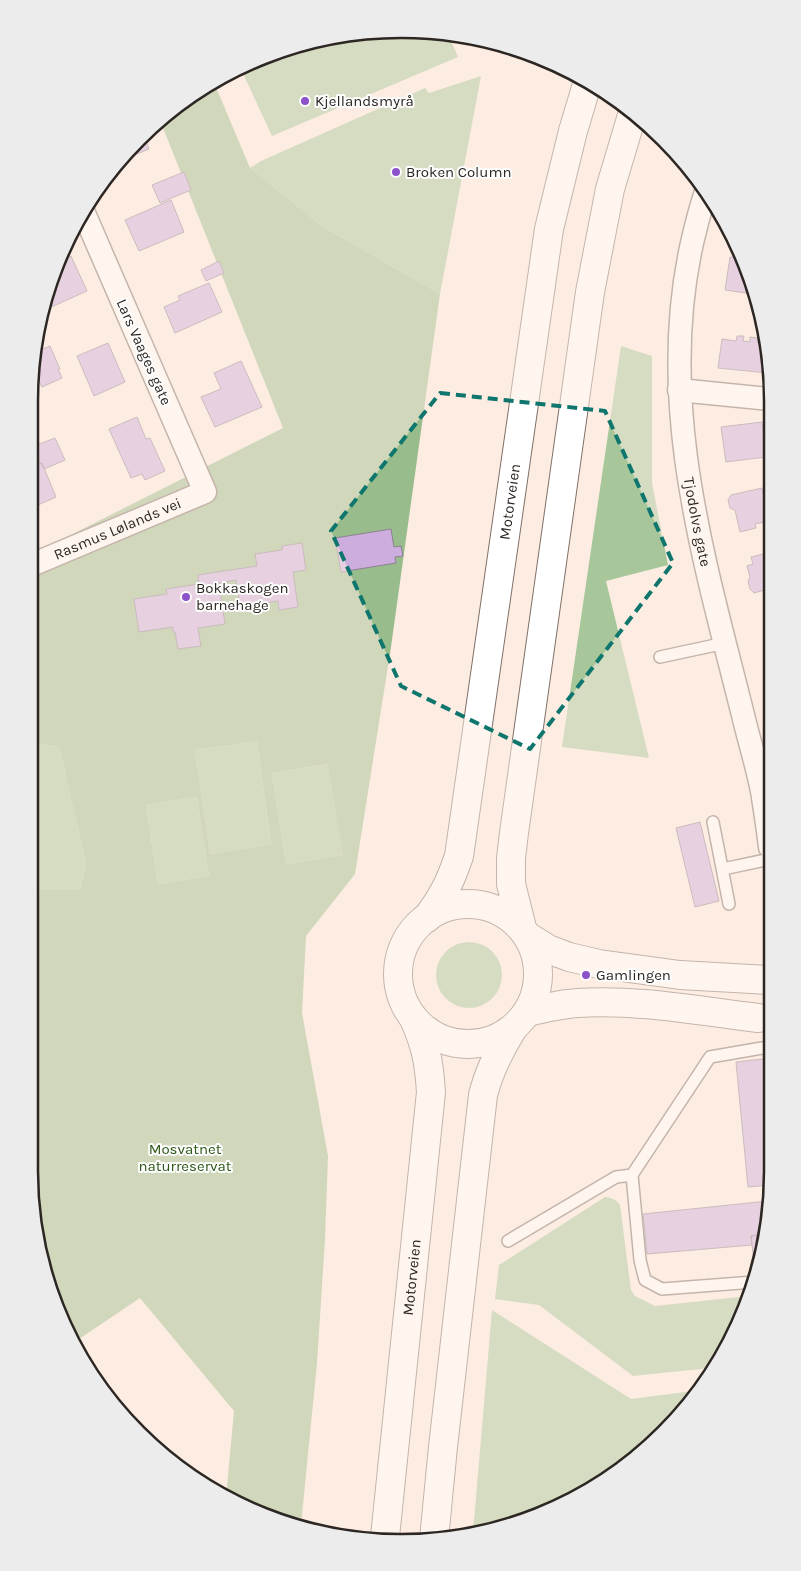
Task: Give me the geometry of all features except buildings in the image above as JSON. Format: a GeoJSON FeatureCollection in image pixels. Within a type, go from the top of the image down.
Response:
{"type":"FeatureCollection","features":[{"type":"Feature","properties":{"kind":"highway","name":"Motorveien"},"geometry":{"type":"LineString","coordinates":[[427,918],[442,898],[452,879],[460,856],[548,239],[570,141],[586,89]]}},
{"type":"Feature","properties":{"kind":"highway"},"geometry":{"type":"LineString","coordinates":[[435,1532],[483,1095],[496,1056],[535,997],[538,982],[538,966],[535,951],[525,932],[511,884],[511,858],[590,292],[610,188],[630,120]]}},
{"type":"Feature","properties":{"kind":"highway"},"geometry":{"type":"LineString","coordinates":[[758,1018],[600,1002],[569,1004],[520,1021],[497,1039],[479,1044],[461,1044],[443,1040],[427,1032],[414,1019],[406,1007],[401,994],[398,966],[408,939],[416,927],[427,918],[442,909],[476,904],[493,909],[509,917],[548,949],[569,957],[599,964],[680,975],[764,980]]}},
{"type":"Feature","properties":{"kind":"highway","name":"Motorveien"},"geometry":{"type":"LineString","coordinates":[[385,1533],[431,1092],[428,1060],[423,1040],[414,1019]]}},
{"type":"Feature","properties":{"kind":"street","name":"Tjodolvs gate"},"geometry":{"type":"LineString","coordinates":[[703,200],[685,276],[679,333],[679,390],[687,475],[704,563],[764,784]]}},
{"type":"Feature","properties":{"kind":"street","name":"Lars Vaages gate"},"geometry":{"type":"LineString","coordinates":[[86,220],[205,492]]}},
{"type":"Feature","properties":{"kind":"street"},"geometry":{"type":"LineString","coordinates":[[679,390],[764,398]]}},
{"type":"Feature","properties":{"kind":"street","name":"Rasmus Lølands vei"},"geometry":{"type":"LineString","coordinates":[[38,562],[205,492]]}},
{"type":"Feature","properties":{"kind":"lane"},"geometry":{"type":"LineString","coordinates":[[660,657],[725,643]]}},
{"type":"Feature","properties":{"kind":"lane"},"geometry":{"type":"LineString","coordinates":[[713,822],[729,904]]}},
{"type":"Feature","properties":{"kind":"lane"},"geometry":{"type":"LineString","coordinates":[[722,869],[764,861]]}},
{"type":"Feature","properties":{"kind":"lane"},"geometry":{"type":"LineString","coordinates":[[745,1283],[662,1290],[645,1280],[640,1260],[632,1175],[710,1057],[764,1048]]}},
{"type":"Feature","properties":{"kind":"lane"},"geometry":{"type":"LineString","coordinates":[[508,1241],[616,1177],[632,1175]]}},
{"type":"Feature","properties":{"kind":"highlighted area"},"geometry":{"type":"Polygon","coordinates":[[[440,393],[605,411],[673,563],[530,749],[401,686],[331,531],[440,393]]]}},
{"type":"Feature","properties":{"kind":"green space","name":"Kjellandsmyrå"},"geometry":{"type":"Polygon","coordinates":[[[377,38],[424,38],[452,41],[458,57],[272,136],[243,74],[284,57],[330,44],[377,38]]]}},
{"type":"Feature","properties":{"kind":"green space"},"geometry":{"type":"Polygon","coordinates":[[[481,76],[440,294],[322,226],[250,168],[261,161],[425,88],[429,93],[481,76]]]}},
{"type":"Feature","properties":{"kind":"green space","name":"Mosvatnet naturreservat"},"geometry":{"type":"Polygon","coordinates":[[[216,88],[250,168],[322,226],[440,294],[391,647],[355,874],[306,936],[302,1013],[328,1156],[317,1363],[302,1519],[262,1506],[227,1489],[234,1411],[140,1298],[79,1339],[65,1309],[50,1264],[44,1241],[38,1194],[38,890],[80,890],[86,864],[59,746],[38,745],[38,551],[283,428],[163,127],[216,88]],[[257,741],[195,750],[210,854],[271,845],[257,741]],[[328,764],[272,773],[286,864],[343,855],[328,764]],[[197,797],[146,805],[158,884],[209,876],[197,797]]]}},
{"type":"Feature","properties":{"kind":"green space"},"geometry":{"type":"Polygon","coordinates":[[[621,346],[652,356],[652,483],[668,565],[606,581],[649,758],[562,747],[621,346]]]}},
{"type":"Feature","properties":{"kind":"green space"},"geometry":{"type":"Polygon","coordinates":[[[257,741],[271,846],[210,854],[195,750],[257,741]]]}},
{"type":"Feature","properties":{"kind":"green space"},"geometry":{"type":"Polygon","coordinates":[[[38,745],[59,746],[86,864],[80,890],[38,890],[38,745]]]}},
{"type":"Feature","properties":{"kind":"green space"},"geometry":{"type":"Polygon","coordinates":[[[329,764],[343,855],[286,864],[272,773],[329,764]]]}},
{"type":"Feature","properties":{"kind":"green space"},"geometry":{"type":"Polygon","coordinates":[[[197,797],[209,876],[158,884],[146,805],[197,797]]]}},
{"type":"Feature","properties":{"kind":"green space"},"geometry":{"type":"Polygon","coordinates":[[[475,942],[493,951],[500,962],[502,975],[500,988],[493,999],[482,1006],[463,1008],[445,999],[438,988],[436,969],[445,951],[456,944],[475,942]]]}},
{"type":"Feature","properties":{"kind":"green space"},"geometry":{"type":"Polygon","coordinates":[[[605,1197],[614,1199],[620,1205],[631,1290],[635,1296],[655,1306],[740,1297],[726,1331],[704,1369],[633,1376],[539,1305],[495,1299],[499,1265],[605,1197]]]}},
{"type":"Feature","properties":{"kind":"green space"},"geometry":{"type":"Polygon","coordinates":[[[492,1310],[631,1399],[687,1392],[673,1410],[640,1443],[582,1485],[539,1506],[473,1526],[492,1310]]]}},
{"type":"Feature","properties":{"kind":"place","name":"Kjellandsmyrå"},"geometry":{"type":"Point","coordinates":[305,101]}},
{"type":"Feature","properties":{"kind":"place","name":"Broken Column"},"geometry":{"type":"Point","coordinates":[396,172]}},
{"type":"Feature","properties":{"kind":"place","name":"Bokkaskogen barnehage"},"geometry":{"type":"Point","coordinates":[186,597]}},
{"type":"Feature","properties":{"kind":"place","name":"Gamlingen"},"geometry":{"type":"Point","coordinates":[586,975]}}]}
